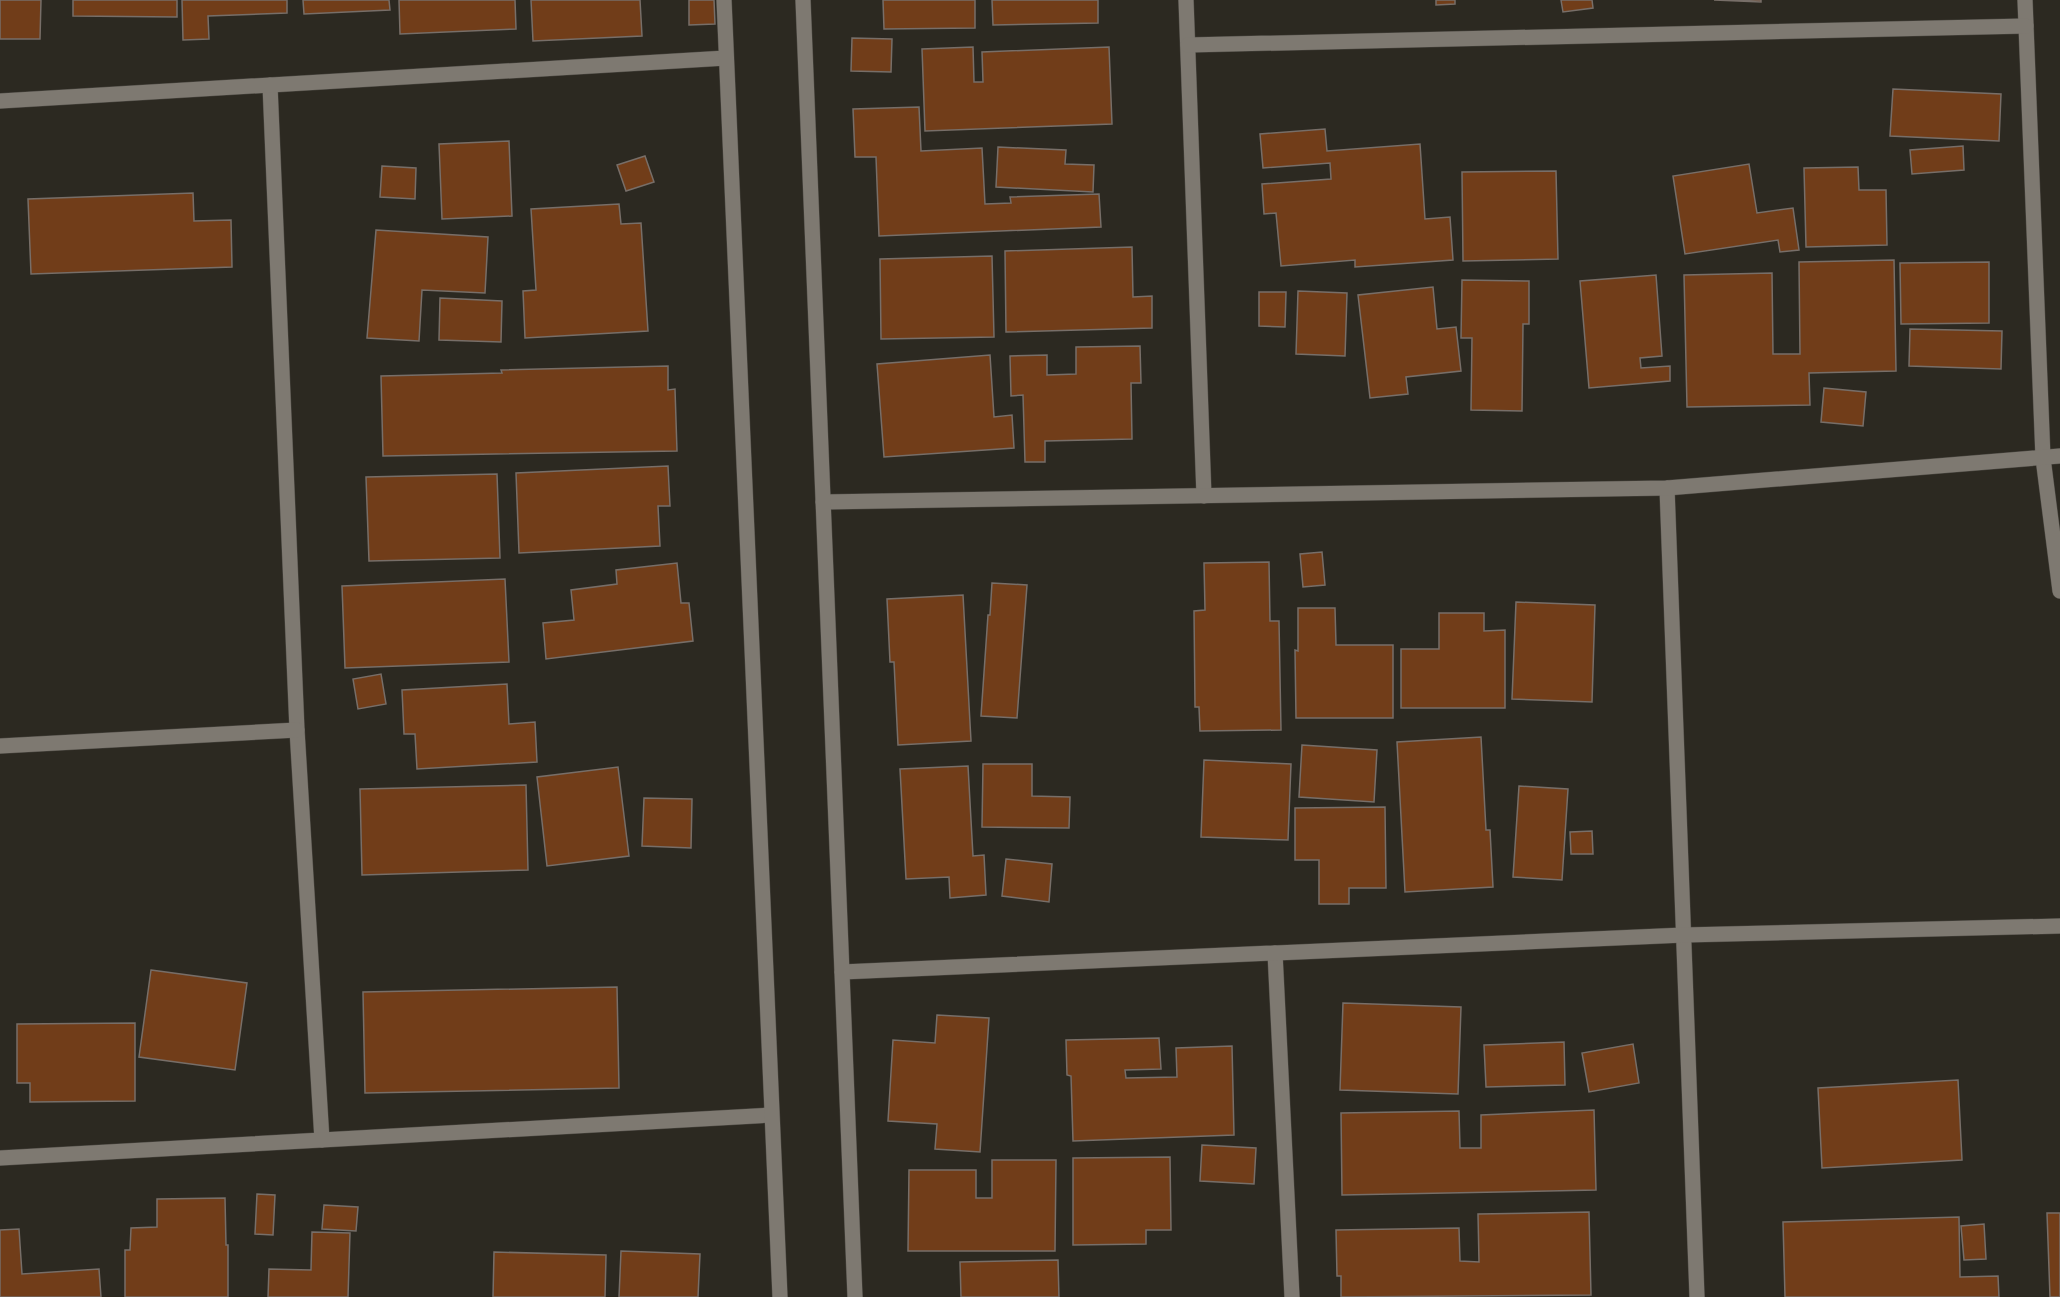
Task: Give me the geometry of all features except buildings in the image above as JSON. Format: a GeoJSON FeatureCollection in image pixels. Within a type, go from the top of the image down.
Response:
{"type":"FeatureCollection","features":[{"type":"Feature","properties":{"kind":"street"},"geometry":{"type":"LineString","coordinates":[[724,0],[780,1297]]}},
{"type":"Feature","properties":{"kind":"street"},"geometry":{"type":"LineString","coordinates":[[803,0],[855,1297]]}},
{"type":"Feature","properties":{"kind":"street"},"geometry":{"type":"LineString","coordinates":[[1186,0],[1204,496]]}},
{"type":"Feature","properties":{"kind":"street"},"geometry":{"type":"LineString","coordinates":[[2025,0],[2043,458],[2060,591]]}},
{"type":"Feature","properties":{"kind":"street"},"geometry":{"type":"LineString","coordinates":[[1188,45],[2026,26]]}},
{"type":"Feature","properties":{"kind":"street"},"geometry":{"type":"LineString","coordinates":[[0,101],[726,58]]}},
{"type":"Feature","properties":{"kind":"street"},"geometry":{"type":"LineString","coordinates":[[270,86],[297,730],[322,1140]]}},
{"type":"Feature","properties":{"kind":"street"},"geometry":{"type":"LineString","coordinates":[[823,502],[1667,488],[2060,456]]}},
{"type":"Feature","properties":{"kind":"street"},"geometry":{"type":"LineString","coordinates":[[1667,488],[1697,1297]]}},
{"type":"Feature","properties":{"kind":"street"},"geometry":{"type":"LineString","coordinates":[[0,746],[297,730]]}},
{"type":"Feature","properties":{"kind":"street"},"geometry":{"type":"LineString","coordinates":[[842,972],[1684,935],[2060,926]]}},
{"type":"Feature","properties":{"kind":"street"},"geometry":{"type":"LineString","coordinates":[[1275,953],[1292,1297]]}},
{"type":"Feature","properties":{"kind":"street"},"geometry":{"type":"LineString","coordinates":[[0,1158],[771,1115]]}}]}
